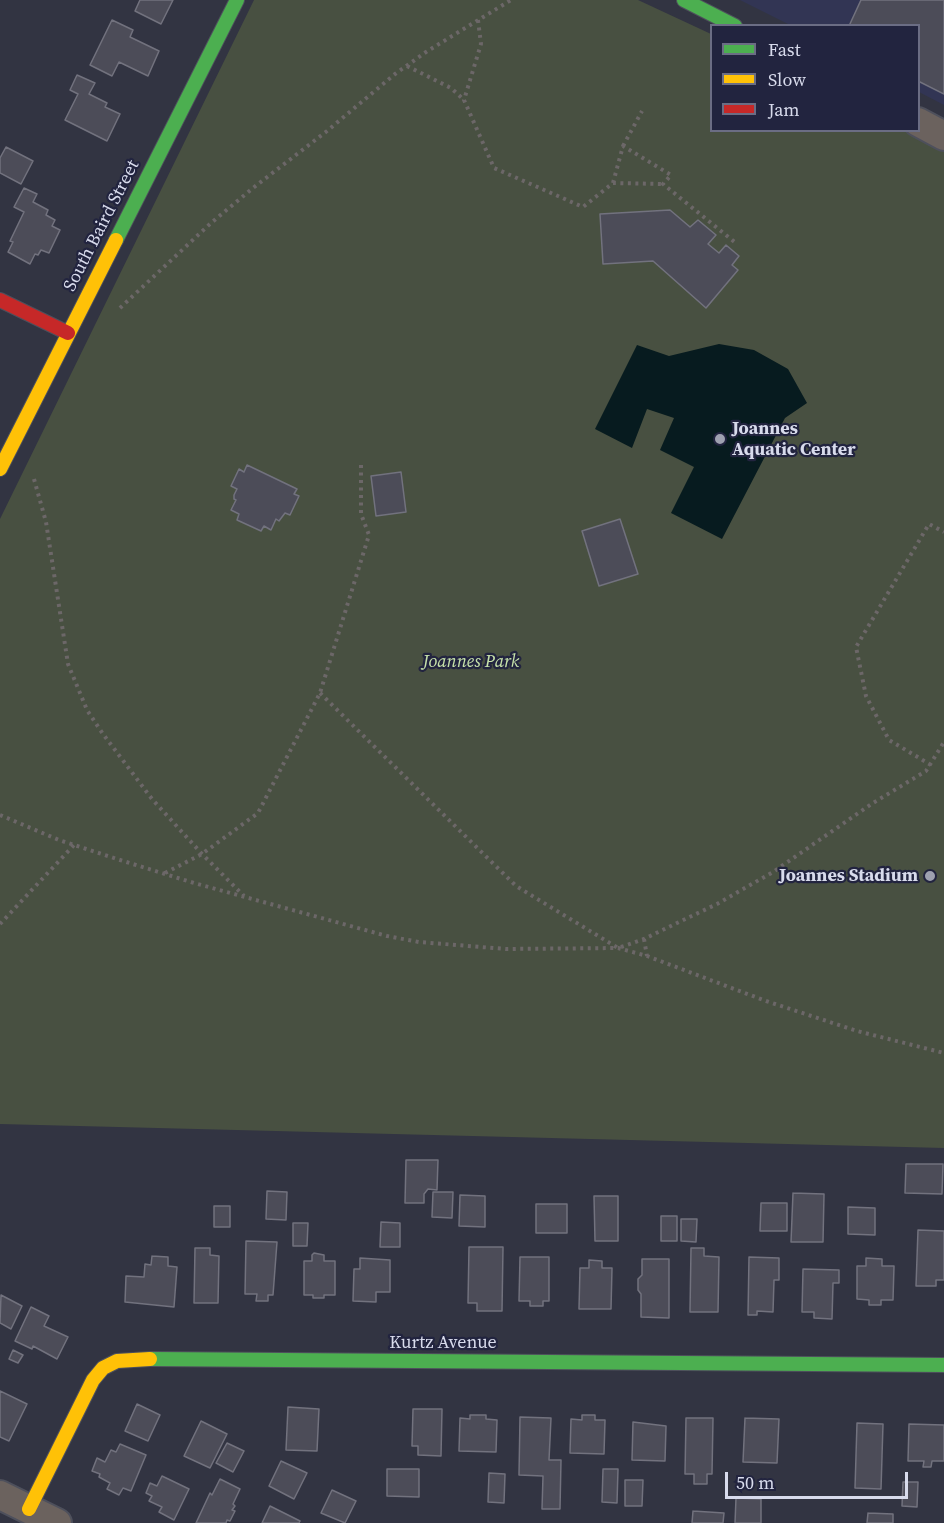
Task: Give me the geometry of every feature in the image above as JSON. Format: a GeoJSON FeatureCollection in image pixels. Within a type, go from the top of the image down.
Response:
{"type":"FeatureCollection","features":[{"type":"Feature","properties":{"kind":"street","name":"South Baird Street"},"geometry":{"type":"LineString","coordinates":[[0,470],[237,0]]}},
{"type":"Feature","properties":{"kind":"street"},"geometry":{"type":"LineString","coordinates":[[684,0],[731,24]]}},
{"type":"Feature","properties":{"kind":"street"},"geometry":{"type":"LineString","coordinates":[[920,123],[944,136]]}},
{"type":"Feature","properties":{"kind":"street"},"geometry":{"type":"LineString","coordinates":[[0,300],[68,333]]}},
{"type":"Feature","properties":{"kind":"street","name":"Kurtz Avenue"},"geometry":{"type":"LineString","coordinates":[[29,1509],[93,1380],[103,1368],[117,1361],[131,1359],[944,1365]]}},
{"type":"Feature","properties":{"kind":"street"},"geometry":{"type":"LineString","coordinates":[[0,1495],[57,1523]]}},
{"type":"Feature","properties":{"kind":"path"},"geometry":{"type":"LineString","coordinates":[[120,308],[211,223],[407,66],[511,0]]}},
{"type":"Feature","properties":{"kind":"path"},"geometry":{"type":"LineString","coordinates":[[464,100],[481,44],[478,20]]}},
{"type":"Feature","properties":{"kind":"path"},"geometry":{"type":"LineString","coordinates":[[407,66],[451,87],[464,100],[494,168],[583,207],[613,183],[623,146],[642,111]]}},
{"type":"Feature","properties":{"kind":"path"},"geometry":{"type":"LineString","coordinates":[[623,146],[671,175],[663,184]]}},
{"type":"Feature","properties":{"kind":"path"},"geometry":{"type":"LineString","coordinates":[[613,183],[663,184],[737,244]]}},
{"type":"Feature","properties":{"kind":"path"},"geometry":{"type":"LineString","coordinates":[[164,873],[202,854],[258,813],[320,693],[369,534],[361,514],[361,461]]}},
{"type":"Feature","properties":{"kind":"path"},"geometry":{"type":"LineString","coordinates":[[34,479],[45,522],[68,664],[87,710],[102,734],[152,799],[245,897]]}},
{"type":"Feature","properties":{"kind":"path"},"geometry":{"type":"LineString","coordinates":[[931,765],[889,740],[866,696],[856,647],[929,524],[944,532]]}},
{"type":"Feature","properties":{"kind":"path"},"geometry":{"type":"LineString","coordinates":[[320,693],[516,886],[618,948],[647,956],[766,1001],[857,1031],[944,1053]]}},
{"type":"Feature","properties":{"kind":"path"},"geometry":{"type":"LineString","coordinates":[[0,815],[74,845],[164,873],[354,928],[419,942],[506,949],[618,948],[644,939],[748,887],[826,837],[873,803],[926,771],[944,742]]}},
{"type":"Feature","properties":{"kind":"path"},"geometry":{"type":"LineString","coordinates":[[0,924],[74,845]]}},
{"type":"Feature","properties":{"kind":"path"},"geometry":{"type":"LineString","coordinates":[[644,939],[647,956]]}},
{"type":"Feature","properties":{"kind":"shaded area"},"geometry":{"type":"Polygon","coordinates":[[[740,0],[944,0],[944,105],[920,93],[920,24],[788,24],[740,0]]]}},
{"type":"Feature","properties":{"kind":"shaded area","name":"Joannes Aquatic Center"},"geometry":{"type":"Polygon","coordinates":[[[719,344],[754,350],[788,369],[807,403],[785,418],[722,539],[671,513],[694,467],[660,450],[674,418],[647,409],[632,448],[595,429],[637,345],[669,356],[719,344]]]}},
{"type":"Feature","properties":{"kind":"green space","name":"Joannes Park"},"geometry":{"type":"Polygon","coordinates":[[[254,0],[638,0],[710,34],[710,132],[920,131],[944,143],[944,1148],[0,1124],[0,519],[254,0]]]}},
{"type":"Feature","properties":{"kind":"building"},"geometry":{"type":"Polygon","coordinates":[[[140,0],[173,0],[161,24],[135,11],[140,0]]]}},
{"type":"Feature","properties":{"kind":"building"},"geometry":{"type":"Polygon","coordinates":[[[861,0],[944,0],[944,94],[920,82],[920,24],[850,24],[861,0]]]}},
{"type":"Feature","properties":{"kind":"building"},"geometry":{"type":"Polygon","coordinates":[[[112,20],[133,30],[130,37],[159,51],[148,76],[119,62],[112,76],[90,65],[112,20]]]}},
{"type":"Feature","properties":{"kind":"building"},"geometry":{"type":"Polygon","coordinates":[[[77,75],[95,83],[89,94],[107,103],[105,107],[120,114],[107,141],[65,120],[78,94],[70,90],[77,75]]]}},
{"type":"Feature","properties":{"kind":"building"},"geometry":{"type":"Polygon","coordinates":[[[6,147],[33,161],[21,184],[0,173],[0,158],[6,147]]]}},
{"type":"Feature","properties":{"kind":"building"},"geometry":{"type":"Polygon","coordinates":[[[24,188],[37,194],[33,202],[48,210],[46,215],[55,220],[52,226],[60,230],[49,253],[41,250],[38,255],[35,254],[30,264],[8,252],[13,242],[10,241],[24,212],[14,207],[24,188]]]}},
{"type":"Feature","properties":{"kind":"building"},"geometry":{"type":"Polygon","coordinates":[[[670,210],[690,227],[698,220],[716,235],[708,244],[719,253],[726,245],[739,256],[732,265],[738,270],[706,308],[653,261],[603,264],[600,214],[670,210]]]}},
{"type":"Feature","properties":{"kind":"building"},"geometry":{"type":"Polygon","coordinates":[[[247,465],[297,489],[294,494],[299,496],[290,515],[285,513],[279,521],[276,519],[271,530],[264,526],[261,531],[237,520],[239,514],[231,510],[236,500],[234,495],[237,489],[231,486],[239,469],[244,472],[247,465]]]}},
{"type":"Feature","properties":{"kind":"building"},"geometry":{"type":"Polygon","coordinates":[[[401,472],[406,512],[376,516],[371,476],[401,472]]]}},
{"type":"Feature","properties":{"kind":"building"},"geometry":{"type":"Polygon","coordinates":[[[620,519],[638,574],[599,586],[582,531],[620,519]]]}},
{"type":"Feature","properties":{"kind":"building"},"geometry":{"type":"Polygon","coordinates":[[[406,1160],[438,1160],[437,1190],[428,1189],[424,1194],[424,1203],[405,1203],[406,1160]]]}},
{"type":"Feature","properties":{"kind":"building"},"geometry":{"type":"Polygon","coordinates":[[[906,1164],[943,1164],[942,1194],[905,1193],[906,1164]]]}},
{"type":"Feature","properties":{"kind":"building"},"geometry":{"type":"Polygon","coordinates":[[[267,1191],[287,1192],[286,1220],[266,1219],[267,1191]]]}},
{"type":"Feature","properties":{"kind":"building"},"geometry":{"type":"Polygon","coordinates":[[[433,1192],[453,1192],[452,1218],[432,1217],[433,1192]]]}},
{"type":"Feature","properties":{"kind":"building"},"geometry":{"type":"Polygon","coordinates":[[[793,1193],[824,1194],[823,1242],[791,1242],[793,1193]]]}},
{"type":"Feature","properties":{"kind":"building"},"geometry":{"type":"Polygon","coordinates":[[[460,1195],[485,1196],[485,1227],[459,1226],[460,1195]]]}},
{"type":"Feature","properties":{"kind":"building"},"geometry":{"type":"Polygon","coordinates":[[[594,1196],[618,1196],[618,1241],[595,1241],[594,1196]]]}},
{"type":"Feature","properties":{"kind":"building"},"geometry":{"type":"Polygon","coordinates":[[[761,1203],[787,1203],[787,1231],[760,1231],[761,1203]]]}},
{"type":"Feature","properties":{"kind":"building"},"geometry":{"type":"Polygon","coordinates":[[[536,1204],[567,1204],[567,1233],[536,1233],[536,1204]]]}},
{"type":"Feature","properties":{"kind":"building"},"geometry":{"type":"Polygon","coordinates":[[[214,1206],[230,1206],[230,1227],[214,1227],[214,1206]]]}},
{"type":"Feature","properties":{"kind":"building"},"geometry":{"type":"Polygon","coordinates":[[[848,1207],[875,1208],[875,1235],[848,1234],[848,1207]]]}},
{"type":"Feature","properties":{"kind":"building"},"geometry":{"type":"Polygon","coordinates":[[[661,1216],[677,1216],[677,1241],[661,1241],[661,1216]]]}},
{"type":"Feature","properties":{"kind":"building"},"geometry":{"type":"Polygon","coordinates":[[[681,1219],[697,1219],[696,1242],[681,1241],[681,1219]]]}},
{"type":"Feature","properties":{"kind":"building"},"geometry":{"type":"Polygon","coordinates":[[[381,1222],[400,1223],[400,1247],[380,1247],[381,1222]]]}},
{"type":"Feature","properties":{"kind":"building"},"geometry":{"type":"Polygon","coordinates":[[[293,1223],[308,1223],[307,1246],[293,1246],[293,1223]]]}},
{"type":"Feature","properties":{"kind":"building"},"geometry":{"type":"Polygon","coordinates":[[[918,1230],[944,1231],[944,1280],[936,1280],[936,1286],[916,1286],[918,1230]]]}},
{"type":"Feature","properties":{"kind":"building"},"geometry":{"type":"Polygon","coordinates":[[[246,1241],[277,1242],[273,1295],[268,1295],[268,1301],[256,1301],[257,1294],[245,1294],[246,1241]]]}},
{"type":"Feature","properties":{"kind":"building"},"geometry":{"type":"Polygon","coordinates":[[[469,1247],[503,1247],[502,1311],[477,1311],[477,1303],[468,1303],[469,1247]]]}},
{"type":"Feature","properties":{"kind":"building"},"geometry":{"type":"Polygon","coordinates":[[[195,1248],[210,1248],[210,1255],[219,1256],[218,1303],[194,1303],[195,1248]]]}},
{"type":"Feature","properties":{"kind":"building"},"geometry":{"type":"Polygon","coordinates":[[[691,1248],[704,1248],[704,1256],[719,1257],[718,1312],[690,1312],[691,1248]]]}},
{"type":"Feature","properties":{"kind":"building"},"geometry":{"type":"Polygon","coordinates":[[[314,1253],[324,1255],[324,1261],[335,1261],[335,1295],[313,1298],[313,1295],[304,1295],[304,1261],[312,1261],[314,1253]]]}},
{"type":"Feature","properties":{"kind":"building"},"geometry":{"type":"Polygon","coordinates":[[[152,1256],[168,1257],[168,1266],[177,1267],[174,1307],[125,1302],[126,1276],[144,1277],[145,1264],[151,1265],[152,1256]]]}},
{"type":"Feature","properties":{"kind":"building"},"geometry":{"type":"Polygon","coordinates":[[[520,1257],[549,1257],[549,1301],[543,1301],[543,1306],[530,1306],[530,1301],[519,1301],[520,1257]]]}},
{"type":"Feature","properties":{"kind":"building"},"geometry":{"type":"Polygon","coordinates":[[[749,1257],[779,1258],[779,1280],[774,1280],[773,1312],[757,1311],[757,1315],[748,1315],[749,1257]]]}},
{"type":"Feature","properties":{"kind":"building"},"geometry":{"type":"Polygon","coordinates":[[[360,1258],[390,1260],[390,1292],[376,1292],[376,1302],[353,1301],[354,1269],[360,1269],[360,1258]]]}},
{"type":"Feature","properties":{"kind":"building"},"geometry":{"type":"Polygon","coordinates":[[[866,1258],[882,1259],[882,1266],[894,1266],[893,1300],[881,1300],[881,1305],[869,1305],[869,1300],[857,1299],[857,1266],[866,1266],[866,1258]]]}},
{"type":"Feature","properties":{"kind":"building"},"geometry":{"type":"Polygon","coordinates":[[[642,1259],[669,1259],[669,1318],[641,1317],[641,1294],[638,1290],[638,1279],[642,1275],[642,1259]]]}},
{"type":"Feature","properties":{"kind":"building"},"geometry":{"type":"Polygon","coordinates":[[[589,1260],[602,1261],[602,1268],[612,1268],[611,1309],[579,1309],[580,1268],[589,1268],[589,1260]]]}},
{"type":"Feature","properties":{"kind":"building"},"geometry":{"type":"Polygon","coordinates":[[[803,1269],[839,1270],[839,1283],[833,1283],[832,1319],[814,1318],[814,1312],[802,1312],[803,1269]]]}},
{"type":"Feature","properties":{"kind":"building"},"geometry":{"type":"Polygon","coordinates":[[[1,1295],[22,1306],[11,1329],[0,1323],[1,1295]]]}},
{"type":"Feature","properties":{"kind":"building"},"geometry":{"type":"Polygon","coordinates":[[[31,1307],[49,1316],[44,1326],[68,1337],[57,1359],[33,1346],[32,1349],[15,1341],[31,1307]]]}},
{"type":"Feature","properties":{"kind":"building"},"geometry":{"type":"Polygon","coordinates":[[[13,1350],[23,1355],[18,1363],[9,1359],[13,1350]]]}},
{"type":"Feature","properties":{"kind":"building"},"geometry":{"type":"Polygon","coordinates":[[[0,1391],[27,1404],[9,1441],[0,1437],[0,1391]]]}},
{"type":"Feature","properties":{"kind":"building"},"geometry":{"type":"Polygon","coordinates":[[[137,1404],[160,1415],[148,1441],[125,1431],[137,1404]]]}},
{"type":"Feature","properties":{"kind":"building"},"geometry":{"type":"Polygon","coordinates":[[[288,1407],[319,1409],[317,1451],[286,1450],[288,1407]]]}},
{"type":"Feature","properties":{"kind":"building"},"geometry":{"type":"Polygon","coordinates":[[[413,1409],[442,1409],[441,1456],[418,1455],[418,1446],[412,1446],[413,1409]]]}},
{"type":"Feature","properties":{"kind":"building"},"geometry":{"type":"Polygon","coordinates":[[[470,1415],[486,1415],[486,1419],[497,1420],[496,1452],[459,1451],[460,1418],[470,1419],[470,1415]]]}},
{"type":"Feature","properties":{"kind":"building"},"geometry":{"type":"Polygon","coordinates":[[[582,1415],[595,1415],[595,1420],[605,1420],[604,1454],[570,1453],[571,1419],[582,1420],[582,1415]]]}},
{"type":"Feature","properties":{"kind":"building"},"geometry":{"type":"Polygon","coordinates":[[[520,1417],[551,1418],[549,1460],[561,1460],[560,1509],[542,1509],[543,1476],[519,1475],[520,1417]]]}},
{"type":"Feature","properties":{"kind":"building"},"geometry":{"type":"Polygon","coordinates":[[[686,1418],[713,1418],[712,1474],[707,1474],[707,1484],[694,1484],[694,1474],[685,1474],[686,1418]]]}},
{"type":"Feature","properties":{"kind":"building"},"geometry":{"type":"Polygon","coordinates":[[[745,1418],[779,1419],[777,1463],[743,1462],[745,1418]]]}},
{"type":"Feature","properties":{"kind":"building"},"geometry":{"type":"Polygon","coordinates":[[[201,1421],[227,1434],[210,1468],[184,1456],[201,1421]]]}},
{"type":"Feature","properties":{"kind":"building"},"geometry":{"type":"Polygon","coordinates":[[[633,1422],[666,1426],[665,1461],[632,1460],[633,1422]]]}},
{"type":"Feature","properties":{"kind":"building"},"geometry":{"type":"Polygon","coordinates":[[[857,1423],[883,1424],[881,1489],[855,1488],[857,1423]]]}},
{"type":"Feature","properties":{"kind":"building"},"geometry":{"type":"Polygon","coordinates":[[[909,1424],[944,1425],[944,1461],[932,1461],[931,1467],[923,1467],[924,1461],[908,1461],[909,1424]]]}},
{"type":"Feature","properties":{"kind":"building"},"geometry":{"type":"Polygon","coordinates":[[[227,1443],[244,1451],[233,1472],[216,1463],[227,1443]]]}},
{"type":"Feature","properties":{"kind":"building"},"geometry":{"type":"Polygon","coordinates":[[[120,1444],[146,1455],[131,1491],[123,1488],[119,1495],[107,1489],[110,1483],[99,1477],[100,1474],[92,1471],[97,1458],[105,1462],[111,1450],[116,1452],[120,1444]]]}},
{"type":"Feature","properties":{"kind":"building"},"geometry":{"type":"Polygon","coordinates":[[[281,1461],[307,1473],[294,1499],[269,1486],[281,1461]]]}},
{"type":"Feature","properties":{"kind":"building"},"geometry":{"type":"Polygon","coordinates":[[[387,1469],[419,1469],[419,1497],[387,1496],[387,1469]]]}},
{"type":"Feature","properties":{"kind":"building"},"geometry":{"type":"Polygon","coordinates":[[[603,1469],[618,1469],[617,1503],[602,1502],[603,1469]]]}},
{"type":"Feature","properties":{"kind":"building"},"geometry":{"type":"Polygon","coordinates":[[[489,1473],[505,1474],[504,1503],[488,1502],[489,1473]]]}},
{"type":"Feature","properties":{"kind":"building"},"geometry":{"type":"Polygon","coordinates":[[[162,1476],[189,1489],[174,1520],[159,1512],[162,1507],[149,1501],[152,1496],[146,1493],[150,1483],[157,1486],[162,1476]]]}},
{"type":"Feature","properties":{"kind":"building"},"geometry":{"type":"Polygon","coordinates":[[[220,1479],[240,1489],[233,1504],[235,1506],[232,1510],[235,1511],[230,1521],[196,1523],[210,1493],[212,1495],[220,1479]]]}},
{"type":"Feature","properties":{"kind":"building"},"geometry":{"type":"Polygon","coordinates":[[[625,1480],[643,1480],[642,1506],[625,1506],[625,1480]]]}},
{"type":"Feature","properties":{"kind":"building"},"geometry":{"type":"Polygon","coordinates":[[[903,1482],[918,1482],[917,1507],[902,1506],[903,1482]]]}},
{"type":"Feature","properties":{"kind":"building"},"geometry":{"type":"Polygon","coordinates":[[[332,1490],[356,1501],[345,1523],[321,1513],[332,1490]]]}},
{"type":"Feature","properties":{"kind":"building"},"geometry":{"type":"Polygon","coordinates":[[[736,1498],[761,1499],[761,1523],[735,1523],[736,1498]]]}},
{"type":"Feature","properties":{"kind":"building"},"geometry":{"type":"Polygon","coordinates":[[[270,1506],[300,1521],[299,1523],[262,1523],[270,1506]]]}},
{"type":"Feature","properties":{"kind":"building"},"geometry":{"type":"Polygon","coordinates":[[[693,1511],[724,1513],[723,1523],[692,1523],[693,1511]]]}},
{"type":"Feature","properties":{"kind":"building"},"geometry":{"type":"Polygon","coordinates":[[[868,1513],[893,1514],[893,1523],[867,1523],[868,1513]]]}},
{"type":"Feature","properties":{"kind":"traffic: fast"},"geometry":{"type":"LineString","coordinates":[[116,240],[237,0]]}},
{"type":"Feature","properties":{"kind":"traffic: fast"},"geometry":{"type":"LineString","coordinates":[[684,0],[731,24]]}},
{"type":"Feature","properties":{"kind":"traffic: fast"},"geometry":{"type":"LineString","coordinates":[[150,1359],[944,1365]]}},
{"type":"Feature","properties":{"kind":"traffic: slow"},"geometry":{"type":"LineString","coordinates":[[0,469],[116,240]]}},
{"type":"Feature","properties":{"kind":"traffic: slow"},"geometry":{"type":"LineString","coordinates":[[29,1509],[93,1380],[103,1368],[117,1361],[150,1359]]}},
{"type":"Feature","properties":{"kind":"traffic: jam"},"geometry":{"type":"LineString","coordinates":[[0,300],[68,333]]}},
{"type":"Feature","properties":{"kind":"place","name":"Joannes Aquatic Center"},"geometry":{"type":"Point","coordinates":[720,439]}},
{"type":"Feature","properties":{"kind":"place","name":"Joannes Stadium"},"geometry":{"type":"Point","coordinates":[930,876]}}]}
